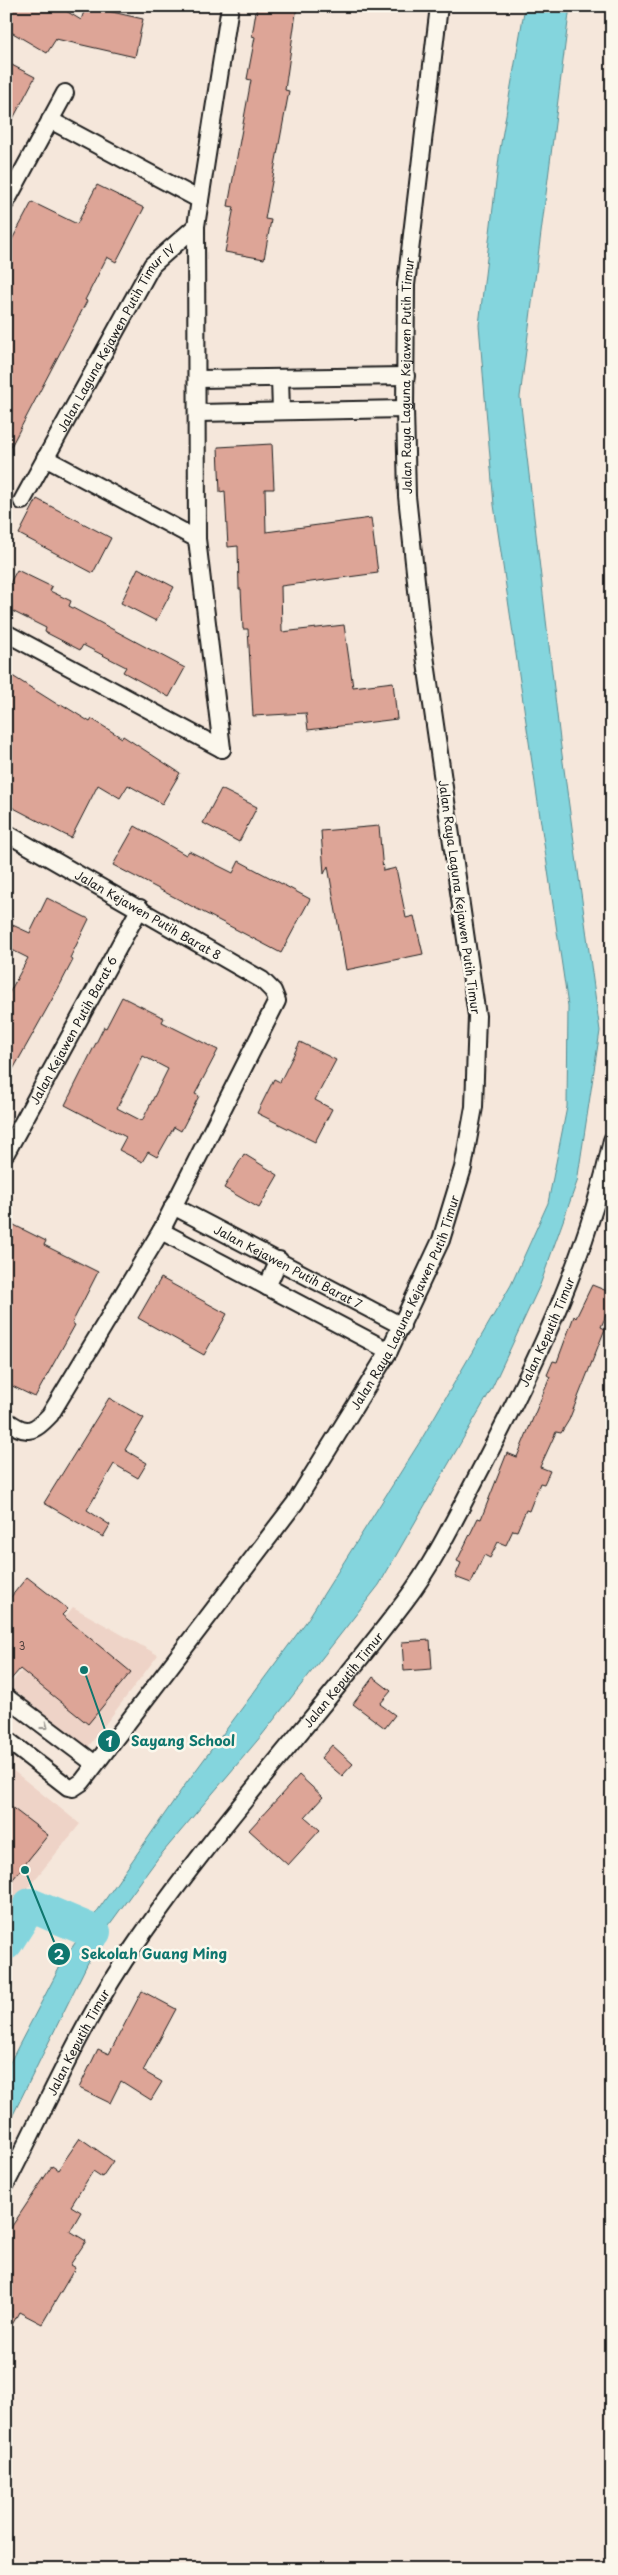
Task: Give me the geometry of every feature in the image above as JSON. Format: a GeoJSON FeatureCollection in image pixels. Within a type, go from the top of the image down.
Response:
{"type":"FeatureCollection","features":[{"type":"Feature","properties":{"kind":"street","name":"Jalan Laguna Kejawen Putih Timur IV"},"geometry":{"type":"LineString","coordinates":[[6,634],[222,749],[197,539],[198,379],[196,226],[230,6]]}},
{"type":"Feature","properties":{"kind":"street","name":"Jalan Raya Laguna Kejawen Putih Timur"},"geometry":{"type":"LineString","coordinates":[[6,1739],[68,1787],[79,1785],[96,1764],[295,1503],[389,1351],[441,1240],[463,1168],[474,1107],[477,1016],[421,628],[407,496],[405,409],[406,285],[439,6]]}},
{"type":"Feature","properties":{"kind":"street"},"geometry":{"type":"LineString","coordinates":[[6,202],[65,93]]}},
{"type":"Feature","properties":{"kind":"street"},"geometry":{"type":"LineString","coordinates":[[50,120],[200,200]]}},
{"type":"Feature","properties":{"kind":"street","name":"Jalan Laguna Kejawen Putih Timur IV"},"geometry":{"type":"LineString","coordinates":[[22,501],[152,265],[196,226]]}},
{"type":"Feature","properties":{"kind":"street"},"geometry":{"type":"LineString","coordinates":[[198,379],[406,376]]}},
{"type":"Feature","properties":{"kind":"street"},"geometry":{"type":"LineString","coordinates":[[280,378],[281,411]]}},
{"type":"Feature","properties":{"kind":"street"},"geometry":{"type":"LineString","coordinates":[[198,413],[405,409]]}},
{"type":"Feature","properties":{"kind":"street"},"geometry":{"type":"LineString","coordinates":[[45,458],[197,539]]}},
{"type":"Feature","properties":{"kind":"street","name":"Jalan Kejawen Putih Barat 8"},"geometry":{"type":"LineString","coordinates":[[6,833],[140,908],[262,980],[273,991],[276,1006],[173,1206]]}},
{"type":"Feature","properties":{"kind":"street","name":"Jalan Kejawen Putih Barat 6"},"geometry":{"type":"LineString","coordinates":[[6,1153],[140,908]]}},
{"type":"Feature","properties":{"kind":"street","name":"Jalan Keputih Timur"},"geometry":{"type":"LineString","coordinates":[[6,2184],[100,1999],[135,1944],[175,1889],[374,1640],[425,1572],[507,1417],[554,1322],[579,1257],[612,1140]]}},
{"type":"Feature","properties":{"kind":"street"},"geometry":{"type":"LineString","coordinates":[[12,1425],[27,1431],[39,1428],[50,1415],[161,1232],[173,1206]]}},
{"type":"Feature","properties":{"kind":"street","name":"Jalan Kejawen Putih Barat 7"},"geometry":{"type":"LineString","coordinates":[[173,1206],[402,1326]]}},
{"type":"Feature","properties":{"kind":"street"},"geometry":{"type":"LineString","coordinates":[[161,1232],[389,1351]]}},
{"type":"Feature","properties":{"kind":"street"},"geometry":{"type":"LineString","coordinates":[[266,1287],[279,1260]]}},
{"type":"Feature","properties":{"kind":"street"},"geometry":{"type":"LineString","coordinates":[[6,1697],[96,1764]]}},
{"type":"Feature","properties":{"kind":"shaded area"},"geometry":{"type":"Polygon","coordinates":[[[73,1607],[158,1655],[88,1747],[9,1686],[73,1607]]]}},
{"type":"Feature","properties":{"kind":"shaded area"},"geometry":{"type":"Polygon","coordinates":[[[6,1765],[80,1824],[6,1915],[6,1765]]]}},
{"type":"Feature","properties":{"kind":"water"},"geometry":{"type":"Polygon","coordinates":[[[525,6],[570,6],[520,397],[560,740],[600,1031],[577,1182],[540,1285],[491,1390],[379,1585],[262,1735],[158,1858],[101,1936],[6,2129],[6,2070],[64,1959],[182,1789],[306,1622],[421,1440],[511,1285],[548,1203],[567,1107],[568,1006],[494,505],[479,325],[500,149],[525,6]]]}},
{"type":"Feature","properties":{"kind":"building"},"geometry":{"type":"Polygon","coordinates":[[[6,6],[58,6],[81,20],[86,6],[143,19],[135,57],[56,39],[47,53],[6,29],[6,6]]]}},
{"type":"Feature","properties":{"kind":"building"},"geometry":{"type":"Polygon","coordinates":[[[257,6],[297,6],[285,90],[289,91],[265,219],[271,220],[264,259],[225,252],[234,207],[228,206],[251,80],[247,79],[255,37],[252,36],[257,6]]]}},
{"type":"Feature","properties":{"kind":"building"},"geometry":{"type":"Polygon","coordinates":[[[6,62],[35,77],[6,132],[6,62]]]}},
{"type":"Feature","properties":{"kind":"building"},"geometry":{"type":"Polygon","coordinates":[[[97,185],[144,208],[116,262],[107,257],[85,300],[87,301],[6,456],[6,251],[32,202],[77,224],[97,185]]]}},
{"type":"Feature","properties":{"kind":"building"},"geometry":{"type":"Polygon","coordinates":[[[272,444],[274,489],[265,489],[266,532],[371,518],[378,573],[281,586],[282,632],[344,625],[353,687],[393,682],[397,719],[308,730],[306,713],[253,716],[248,629],[243,629],[241,589],[239,589],[238,546],[228,547],[225,491],[220,492],[218,447],[272,444]]]}},
{"type":"Feature","properties":{"kind":"building"},"geometry":{"type":"Polygon","coordinates":[[[37,499],[111,538],[93,573],[19,534],[37,499]]]}},
{"type":"Feature","properties":{"kind":"building"},"geometry":{"type":"Polygon","coordinates":[[[138,568],[174,587],[156,621],[121,603],[138,568]]]}},
{"type":"Feature","properties":{"kind":"building"},"geometry":{"type":"Polygon","coordinates":[[[17,570],[52,587],[50,591],[71,601],[69,606],[185,668],[169,697],[123,672],[126,667],[83,645],[80,650],[45,632],[46,628],[6,608],[6,590],[17,570]]]}},
{"type":"Feature","properties":{"kind":"building"},"geometry":{"type":"Polygon","coordinates":[[[6,672],[60,706],[61,704],[90,722],[92,719],[122,738],[123,736],[180,773],[162,804],[128,785],[120,798],[98,785],[71,838],[6,804],[6,672]]]}},
{"type":"Feature","properties":{"kind":"building"},"geometry":{"type":"Polygon","coordinates":[[[221,789],[257,807],[239,842],[203,823],[221,789]]]}},
{"type":"Feature","properties":{"kind":"building"},"geometry":{"type":"Polygon","coordinates":[[[135,826],[186,855],[189,851],[233,873],[239,861],[310,899],[281,953],[113,865],[135,826]]]}},
{"type":"Feature","properties":{"kind":"building"},"geometry":{"type":"Polygon","coordinates":[[[379,826],[383,871],[396,868],[406,918],[414,916],[423,954],[346,970],[328,866],[324,874],[321,831],[379,826]]]}},
{"type":"Feature","properties":{"kind":"building"},"geometry":{"type":"Polygon","coordinates":[[[47,898],[89,919],[70,958],[73,960],[6,1082],[6,999],[28,958],[6,947],[6,922],[30,933],[47,898]]]}},
{"type":"Feature","properties":{"kind":"building"},"geometry":{"type":"Polygon","coordinates":[[[122,997],[164,1018],[162,1022],[218,1050],[195,1094],[199,1096],[181,1131],[174,1127],[157,1157],[148,1152],[142,1162],[119,1150],[126,1137],[65,1105],[104,1027],[106,1028],[122,997]],[[143,1056],[117,1108],[142,1121],[168,1069],[143,1056]]]}},
{"type":"Feature","properties":{"kind":"building"},"geometry":{"type":"Polygon","coordinates":[[[300,1042],[336,1060],[315,1100],[332,1109],[315,1142],[257,1113],[274,1079],[280,1082],[300,1042]]]}},
{"type":"Feature","properties":{"kind":"building"},"geometry":{"type":"Polygon","coordinates":[[[244,1154],[278,1175],[259,1208],[224,1188],[244,1154]]]}},
{"type":"Feature","properties":{"kind":"building"},"geometry":{"type":"Polygon","coordinates":[[[6,1221],[46,1241],[44,1245],[98,1272],[72,1323],[75,1325],[35,1397],[6,1383],[6,1221]]]}},
{"type":"Feature","properties":{"kind":"building"},"geometry":{"type":"Polygon","coordinates":[[[161,1278],[227,1314],[204,1355],[138,1318],[161,1278]]]}},
{"type":"Feature","properties":{"kind":"building"},"geometry":{"type":"Polygon","coordinates":[[[592,1285],[612,1293],[612,1301],[601,1327],[605,1329],[569,1420],[561,1433],[556,1432],[540,1467],[550,1471],[544,1484],[540,1483],[529,1511],[526,1510],[517,1531],[513,1530],[506,1545],[498,1542],[490,1558],[484,1555],[471,1583],[455,1577],[461,1563],[457,1561],[478,1518],[481,1519],[507,1453],[517,1457],[550,1377],[547,1375],[553,1361],[557,1362],[574,1316],[576,1318],[592,1285]]]}},
{"type":"Feature","properties":{"kind":"building"},"geometry":{"type":"Polygon","coordinates":[[[109,1398],[144,1418],[125,1450],[147,1463],[138,1478],[114,1464],[87,1510],[110,1525],[103,1537],[44,1503],[109,1398]]]}},
{"type":"Feature","properties":{"kind":"building"},"geometry":{"type":"Polygon","coordinates":[[[27,1577],[68,1609],[62,1615],[131,1672],[88,1724],[20,1669],[6,1685],[6,1603],[27,1577]]]}},
{"type":"Feature","properties":{"kind":"building"},"geometry":{"type":"Polygon","coordinates":[[[430,1640],[432,1669],[404,1671],[402,1642],[430,1640]]]}},
{"type":"Feature","properties":{"kind":"building"},"geometry":{"type":"Polygon","coordinates":[[[373,1677],[391,1691],[380,1704],[395,1715],[385,1728],[353,1704],[373,1677]]]}},
{"type":"Feature","properties":{"kind":"building"},"geometry":{"type":"Polygon","coordinates":[[[332,1745],[353,1764],[342,1776],[321,1758],[332,1745]]]}},
{"type":"Feature","properties":{"kind":"building"},"geometry":{"type":"Polygon","coordinates":[[[299,1775],[323,1797],[305,1817],[320,1830],[288,1865],[249,1830],[299,1775]]]}},
{"type":"Feature","properties":{"kind":"building"},"geometry":{"type":"Polygon","coordinates":[[[6,1803],[48,1835],[6,1888],[6,1803]]]}},
{"type":"Feature","properties":{"kind":"building"},"geometry":{"type":"Polygon","coordinates":[[[142,1991],[176,2009],[143,2071],[162,2082],[151,2100],[121,2081],[110,2103],[79,2088],[98,2049],[109,2054],[142,1991]]]}},
{"type":"Feature","properties":{"kind":"building"},"geometry":{"type":"Polygon","coordinates":[[[80,2138],[113,2161],[102,2177],[93,2171],[71,2206],[81,2212],[70,2231],[86,2241],[70,2265],[75,2268],[42,2324],[19,2312],[6,2336],[6,2235],[52,2166],[58,2170],[80,2138]]]}},
{"type":"Feature","properties":{"kind":"waterway"},"geometry":{"type":"LineString","coordinates":[[6,1943],[30,1905],[94,1932]]}},
{"type":"Feature","properties":{"kind":"place","name":"Sayang School"},"geometry":{"type":"Point","coordinates":[84,1670]}},
{"type":"Feature","properties":{"kind":"place","name":"Sekolah Guang Ming"},"geometry":{"type":"Point","coordinates":[25,1870]}}]}
